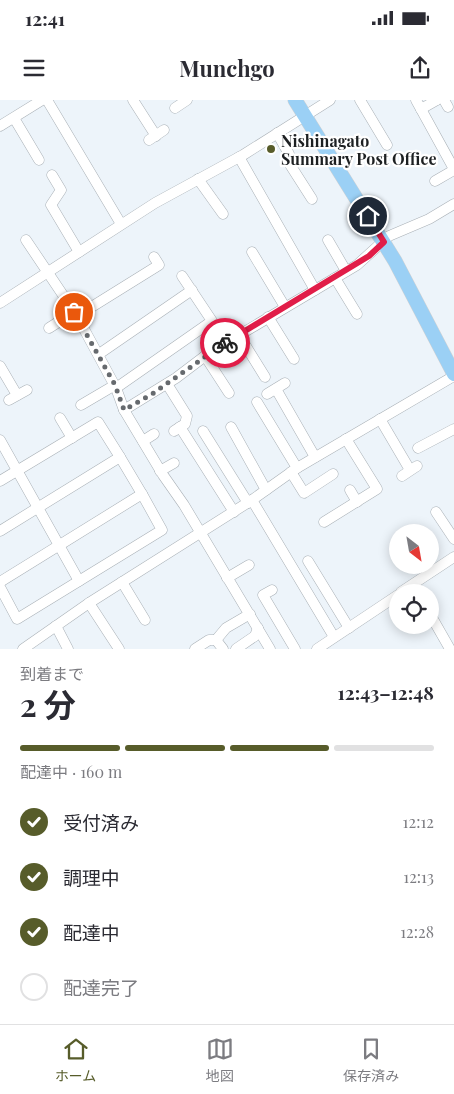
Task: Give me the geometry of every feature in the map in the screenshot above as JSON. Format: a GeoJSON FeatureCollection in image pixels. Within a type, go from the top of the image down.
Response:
{"type":"FeatureCollection","features":[{"type":"Feature","properties":{"kind":"main road"},"geometry":{"type":"LineString","coordinates":[[295,100],[384,242],[454,375]]}},
{"type":"Feature","properties":{"kind":"street"},"geometry":{"type":"LineString","coordinates":[[0,126],[43,100],[121,224]]}},
{"type":"Feature","properties":{"kind":"street"},"geometry":{"type":"LineString","coordinates":[[133,100],[156,135]]}},
{"type":"Feature","properties":{"kind":"street"},"geometry":{"type":"LineString","coordinates":[[175,108],[187,100]]}},
{"type":"Feature","properties":{"kind":"street"},"geometry":{"type":"LineString","coordinates":[[0,303],[121,224],[239,157],[330,100]]}},
{"type":"Feature","properties":{"kind":"street"},"geometry":{"type":"LineString","coordinates":[[360,100],[387,145]]}},
{"type":"Feature","properties":{"kind":"street"},"geometry":{"type":"LineString","coordinates":[[434,181],[454,170],[418,104],[437,100]]}},
{"type":"Feature","properties":{"kind":"street"},"geometry":{"type":"LineString","coordinates":[[14,118],[39,160]]}},
{"type":"Feature","properties":{"kind":"street"},"geometry":{"type":"LineString","coordinates":[[277,133],[289,154],[289,163],[307,195]]}},
{"type":"Feature","properties":{"kind":"street"},"geometry":{"type":"LineString","coordinates":[[239,157],[315,290]]}},
{"type":"Feature","properties":{"kind":"street"},"geometry":{"type":"LineString","coordinates":[[52,175],[61,190],[51,205],[79,252]]}},
{"type":"Feature","properties":{"kind":"street"},"geometry":{"type":"LineString","coordinates":[[198,179],[223,214]]}},
{"type":"Feature","properties":{"kind":"street"},"geometry":{"type":"LineString","coordinates":[[124,410],[167,384],[205,356],[369,256],[398,231],[430,219],[454,204]]}},
{"type":"Feature","properties":{"kind":"street"},"geometry":{"type":"LineString","coordinates":[[26,240],[76,314],[116,386],[124,410],[160,471],[201,533],[270,649]]}},
{"type":"Feature","properties":{"kind":"street"},"geometry":{"type":"LineString","coordinates":[[328,240],[346,271]]}},
{"type":"Feature","properties":{"kind":"street"},"geometry":{"type":"LineString","coordinates":[[252,252],[285,307]]}},
{"type":"Feature","properties":{"kind":"street"},"geometry":{"type":"LineString","coordinates":[[49,328],[159,265],[154,257]]}},
{"type":"Feature","properties":{"kind":"street"},"geometry":{"type":"LineString","coordinates":[[81,405],[116,386],[212,321],[182,276]]}},
{"type":"Feature","properties":{"kind":"street"},"geometry":{"type":"LineString","coordinates":[[335,278],[356,314]]}},
{"type":"Feature","properties":{"kind":"street"},"geometry":{"type":"LineString","coordinates":[[99,354],[192,290]]}},
{"type":"Feature","properties":{"kind":"street"},"geometry":{"type":"LineString","coordinates":[[268,317],[294,359]]}},
{"type":"Feature","properties":{"kind":"street"},"geometry":{"type":"LineString","coordinates":[[239,335],[265,378]]}},
{"type":"Feature","properties":{"kind":"street"},"geometry":{"type":"LineString","coordinates":[[205,356],[229,393]]}},
{"type":"Feature","properties":{"kind":"street"},"geometry":{"type":"LineString","coordinates":[[0,366],[13,398],[27,390]]}},
{"type":"Feature","properties":{"kind":"street"},"geometry":{"type":"LineString","coordinates":[[23,649],[89,603],[250,502],[294,470],[454,375]]}},
{"type":"Feature","properties":{"kind":"street"},"geometry":{"type":"LineString","coordinates":[[167,384],[187,416],[186,424],[177,429],[234,512]]}},
{"type":"Feature","properties":{"kind":"street"},"geometry":{"type":"LineString","coordinates":[[276,389],[315,457]]}},
{"type":"Feature","properties":{"kind":"street"},"geometry":{"type":"LineString","coordinates":[[257,402],[294,470],[304,493],[330,480]]}},
{"type":"Feature","properties":{"kind":"street"},"geometry":{"type":"LineString","coordinates":[[60,418],[72,438]]}},
{"type":"Feature","properties":{"kind":"street"},"geometry":{"type":"LineString","coordinates":[[380,419],[410,471]]}},
{"type":"Feature","properties":{"kind":"street"},"geometry":{"type":"LineString","coordinates":[[0,481],[98,422],[162,530],[17,619],[0,588]]}},
{"type":"Feature","properties":{"kind":"street"},"geometry":{"type":"LineString","coordinates":[[230,427],[266,490]]}},
{"type":"Feature","properties":{"kind":"street"},"geometry":{"type":"LineString","coordinates":[[418,448],[454,430]]}},
{"type":"Feature","properties":{"kind":"street"},"geometry":{"type":"LineString","coordinates":[[203,431],[250,502],[334,637]]}},
{"type":"Feature","properties":{"kind":"street"},"geometry":{"type":"LineString","coordinates":[[143,441],[154,434]]}},
{"type":"Feature","properties":{"kind":"street"},"geometry":{"type":"LineString","coordinates":[[324,522],[377,490],[366,465],[346,439]]}},
{"type":"Feature","properties":{"kind":"street"},"geometry":{"type":"LineString","coordinates":[[0,440],[79,581]]}},
{"type":"Feature","properties":{"kind":"street"},"geometry":{"type":"LineString","coordinates":[[0,531],[120,457]]}},
{"type":"Feature","properties":{"kind":"street"},"geometry":{"type":"LineString","coordinates":[[160,471],[174,463]]}},
{"type":"Feature","properties":{"kind":"street"},"geometry":{"type":"LineString","coordinates":[[350,490],[357,502]]}},
{"type":"Feature","properties":{"kind":"street"},"geometry":{"type":"LineString","coordinates":[[0,582],[142,494]]}},
{"type":"Feature","properties":{"kind":"street"},"geometry":{"type":"LineString","coordinates":[[436,512],[454,539]]}},
{"type":"Feature","properties":{"kind":"street"},"geometry":{"type":"LineString","coordinates":[[420,584],[454,557]]}},
{"type":"Feature","properties":{"kind":"street"},"geometry":{"type":"LineString","coordinates":[[308,561],[348,628]]}},
{"type":"Feature","properties":{"kind":"street"},"geometry":{"type":"LineString","coordinates":[[228,578],[249,565]]}},
{"type":"Feature","properties":{"kind":"street"},"geometry":{"type":"LineString","coordinates":[[122,582],[145,620]]}},
{"type":"Feature","properties":{"kind":"street"},"geometry":{"type":"LineString","coordinates":[[272,590],[263,595],[295,649]]}},
{"type":"Feature","properties":{"kind":"street"},"geometry":{"type":"LineString","coordinates":[[317,649],[389,601]]}},
{"type":"Feature","properties":{"kind":"street"},"geometry":{"type":"LineString","coordinates":[[89,603],[119,649]]}},
{"type":"Feature","properties":{"kind":"street"},"geometry":{"type":"LineString","coordinates":[[216,640],[226,628],[250,614]]}},
{"type":"Feature","properties":{"kind":"street"},"geometry":{"type":"LineString","coordinates":[[56,626],[68,649]]}},
{"type":"Feature","properties":{"kind":"street"},"geometry":{"type":"LineString","coordinates":[[236,649],[255,636],[258,628]]}},
{"type":"Feature","properties":{"kind":"street"},"geometry":{"type":"LineString","coordinates":[[439,630],[450,649]]}},
{"type":"Feature","properties":{"kind":"street"},"geometry":{"type":"LineString","coordinates":[[192,646],[209,640],[216,640]]}},
{"type":"Feature","properties":{"kind":"street"},"geometry":{"type":"LineString","coordinates":[[216,640],[223,649]]}},
{"type":"Feature","properties":{"kind":"way so far"},"geometry":{"type":"LineString","coordinates":[[74,312],[115,385],[124,410],[152,394],[225,343]]}},
{"type":"Feature","properties":{"kind":"place","name":"Nishinagato Summary Post Office"},"geometry":{"type":"Point","coordinates":[271,149]}},
{"type":"Feature","properties":{"kind":"route"},"geometry":{"type":"LineString","coordinates":[[225,343],[369,256],[384,242],[368,216]]}}]}
